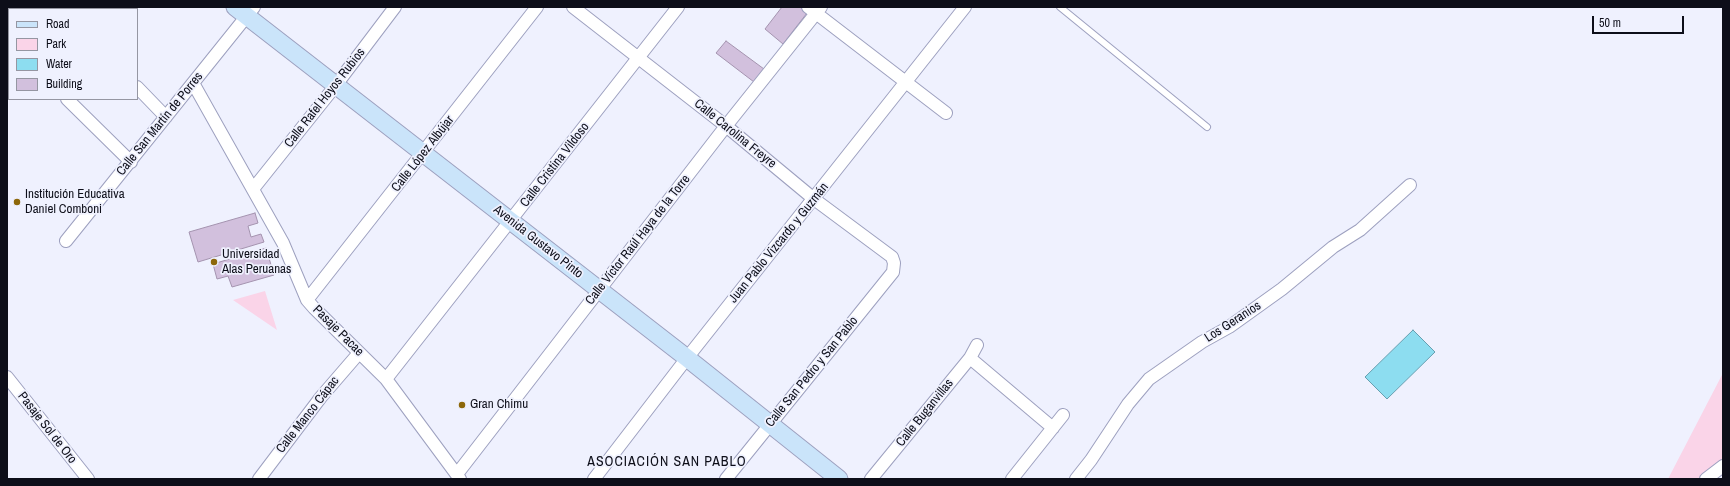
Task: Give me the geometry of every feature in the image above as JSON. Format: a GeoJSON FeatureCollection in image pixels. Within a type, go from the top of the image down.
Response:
{"type":"FeatureCollection","features":[{"type":"Feature","properties":{"kind":"main road","name":"Avenida Gustavo Pinto"},"geometry":{"type":"LineString","coordinates":[[245,10],[336,85],[687,358],[839,479]]}},
{"type":"Feature","properties":{"kind":"street","name":"Calle Rafel Hoyos Rubios"},"geometry":{"type":"LineString","coordinates":[[253,189],[336,85],[395,7]]}},
{"type":"Feature","properties":{"kind":"street","name":"Calle López Albújar"},"geometry":{"type":"LineString","coordinates":[[307,300],[424,153],[537,7]]}},
{"type":"Feature","properties":{"kind":"street","name":"Calle Carolina Freyre"},"geometry":{"type":"LineString","coordinates":[[572,7],[726,126],[814,199],[892,257],[894,263]]}},
{"type":"Feature","properties":{"kind":"street","name":"Calle Cristina Vildoso"},"geometry":{"type":"LineString","coordinates":[[386,379],[678,7]]}},
{"type":"Feature","properties":{"kind":"street","name":"Juan Pablo Vizcardo y Guzmán"},"geometry":{"type":"LineString","coordinates":[[594,479],[687,358],[965,7]]}},
{"type":"Feature","properties":{"kind":"street"},"geometry":{"type":"LineString","coordinates":[[815,9],[946,113]]}},
{"type":"Feature","properties":{"kind":"street","name":"Calle Víctor Raúl Haya de la Torre"},"geometry":{"type":"LineString","coordinates":[[459,477],[599,290],[815,9]]}},
{"type":"Feature","properties":{"kind":"street","name":"Calle San Martín de Porres"},"geometry":{"type":"LineString","coordinates":[[66,241],[193,83],[245,10]]}},
{"type":"Feature","properties":{"kind":"street","name":"Pasaje Pacae"},"geometry":{"type":"LineString","coordinates":[[193,83],[283,243],[307,300],[386,379],[459,477]]}},
{"type":"Feature","properties":{"kind":"street"},"geometry":{"type":"LineString","coordinates":[[138,88],[166,117]]}},
{"type":"Feature","properties":{"kind":"street"},"geometry":{"type":"LineString","coordinates":[[68,100],[131,162]]}},
{"type":"Feature","properties":{"kind":"street","name":"Los Geranios"},"geometry":{"type":"LineString","coordinates":[[1076,479],[1091,460],[1128,404],[1149,379],[1282,289],[1333,247],[1360,230],[1410,185]]}},
{"type":"Feature","properties":{"kind":"street","name":"Calle San Pedro y San Pablo"},"geometry":{"type":"LineString","coordinates":[[726,479],[893,272],[894,263]]}},
{"type":"Feature","properties":{"kind":"street","name":"Calle Buganvillas"},"geometry":{"type":"LineString","coordinates":[[871,479],[970,358],[977,345]]}},
{"type":"Feature","properties":{"kind":"street","name":"Calle Manco Cápac"},"geometry":{"type":"LineString","coordinates":[[259,479],[321,397],[359,353]]}},
{"type":"Feature","properties":{"kind":"street"},"geometry":{"type":"LineString","coordinates":[[970,358],[1053,428]]}},
{"type":"Feature","properties":{"kind":"street","name":"Pasaje Sol de Oro"},"geometry":{"type":"LineString","coordinates":[[7,377],[88,479]]}},
{"type":"Feature","properties":{"kind":"street"},"geometry":{"type":"LineString","coordinates":[[1012,479],[1063,415]]}},
{"type":"Feature","properties":{"kind":"street"},"geometry":{"type":"LineString","coordinates":[[1706,479],[1723,466]]}},
{"type":"Feature","properties":{"kind":"lane"},"geometry":{"type":"LineString","coordinates":[[1060,7],[1207,127]]}},
{"type":"Feature","properties":{"kind":"green space"},"geometry":{"type":"Polygon","coordinates":[[[265,291],[277,330],[233,300],[265,291]]]}},
{"type":"Feature","properties":{"kind":"green space"},"geometry":{"type":"Polygon","coordinates":[[[1723,373],[1723,462],[1701,479],[1668,479],[1723,373]]]}},
{"type":"Feature","properties":{"kind":"water"},"geometry":{"type":"Polygon","coordinates":[[[1413,330],[1435,352],[1387,399],[1365,377],[1413,330]]]}},
{"type":"Feature","properties":{"kind":"building"},"geometry":{"type":"Polygon","coordinates":[[[782,7],[800,7],[807,13],[783,44],[765,29],[782,7]]]}},
{"type":"Feature","properties":{"kind":"building"},"geometry":{"type":"Polygon","coordinates":[[[726,41],[764,69],[754,82],[716,53],[726,41]]]}},
{"type":"Feature","properties":{"kind":"building"},"geometry":{"type":"Polygon","coordinates":[[[255,213],[258,223],[248,226],[251,237],[261,234],[264,242],[198,262],[189,232],[255,213]]]}},
{"type":"Feature","properties":{"kind":"building"},"geometry":{"type":"Polygon","coordinates":[[[266,248],[274,275],[232,287],[228,276],[217,279],[213,264],[266,248]]]}},
{"type":"Feature","properties":{"kind":"place","name":"Institución Educativa Daniel Comboni"},"geometry":{"type":"Point","coordinates":[17,202]}},
{"type":"Feature","properties":{"kind":"place","name":"Universidad Alas Peruanas"},"geometry":{"type":"Point","coordinates":[214,262]}},
{"type":"Feature","properties":{"kind":"place","name":"Gran Chimu"},"geometry":{"type":"Point","coordinates":[462,405]}},
{"type":"Feature","properties":{"kind":"district","name":"ASOCIACIÓN SAN PABLO"},"geometry":{"type":"Point","coordinates":[667,462]}}]}
